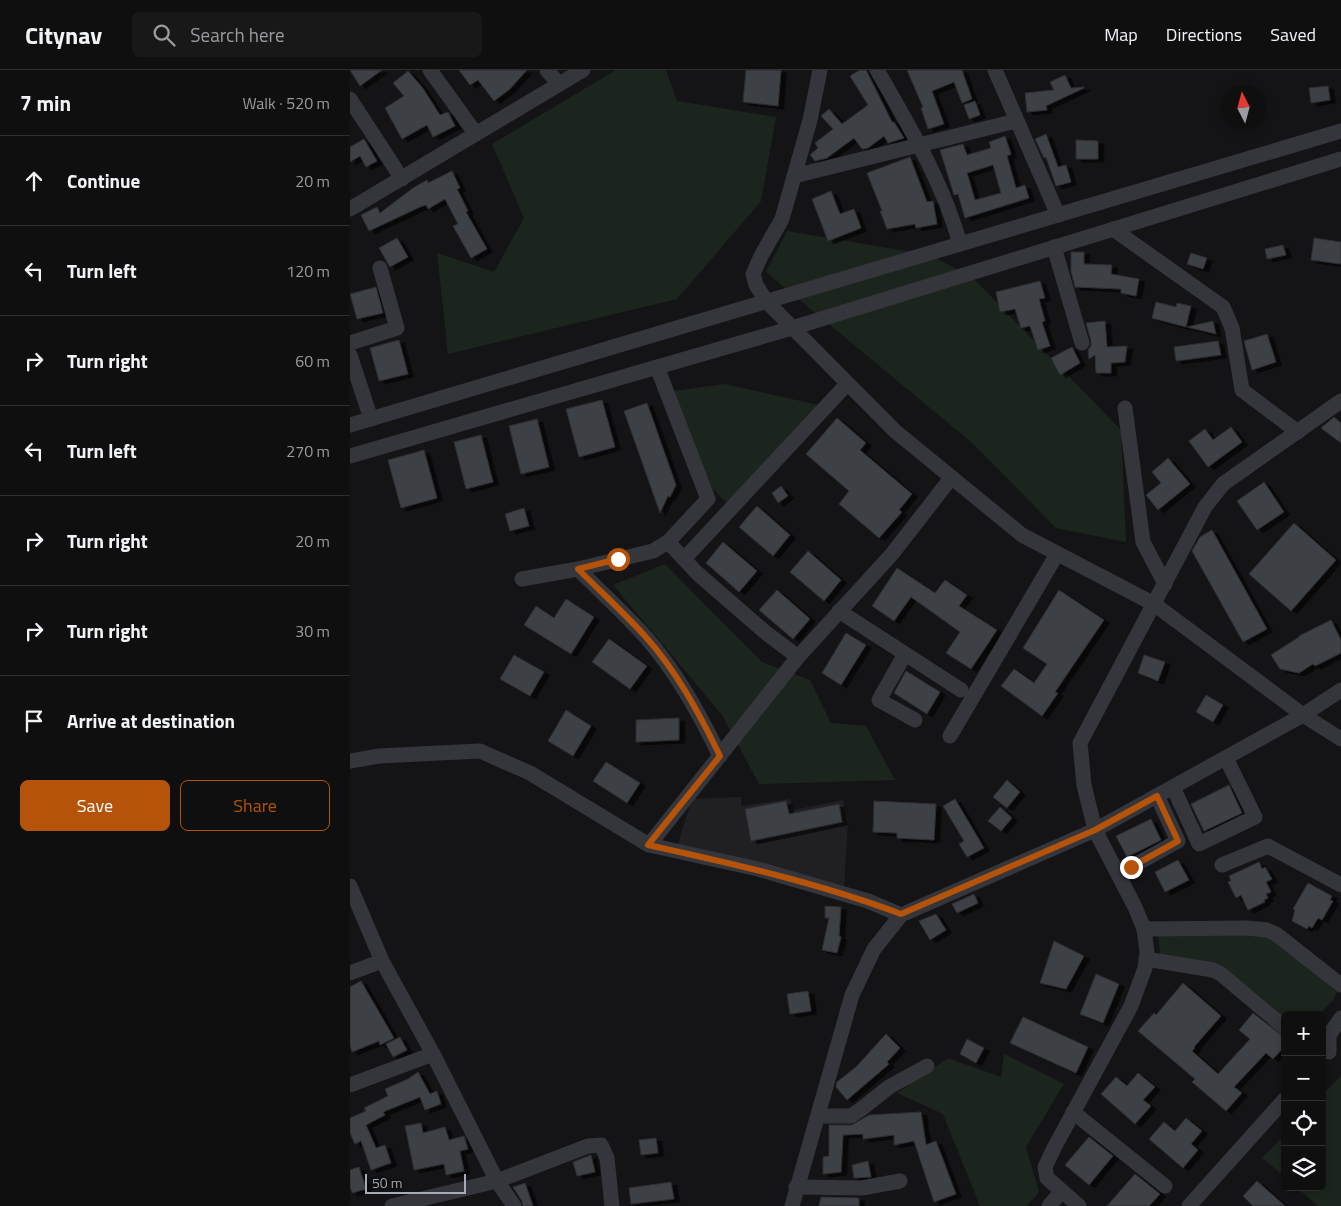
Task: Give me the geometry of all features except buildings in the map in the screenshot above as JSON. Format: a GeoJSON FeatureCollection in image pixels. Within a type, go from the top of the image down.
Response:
{"type":"FeatureCollection","features":[{"type":"Feature","properties":{"kind":"street"},"geometry":{"type":"LineString","coordinates":[[430,70],[476,134]]}},
{"type":"Feature","properties":{"kind":"street"},"geometry":{"type":"LineString","coordinates":[[547,70],[559,84]]}},
{"type":"Feature","properties":{"kind":"street"},"geometry":{"type":"LineString","coordinates":[[350,209],[583,70]]}},
{"type":"Feature","properties":{"kind":"street"},"geometry":{"type":"LineString","coordinates":[[820,70],[810,120],[782,219],[753,274],[756,285],[767,302],[895,432],[1022,535],[1154,604],[1303,716],[1341,739]]}},
{"type":"Feature","properties":{"kind":"street"},"geometry":{"type":"LineString","coordinates":[[877,70],[919,144],[953,218],[960,244]]}},
{"type":"Feature","properties":{"kind":"street"},"geometry":{"type":"LineString","coordinates":[[995,70],[1058,215]]}},
{"type":"Feature","properties":{"kind":"street"},"geometry":{"type":"LineString","coordinates":[[350,99],[402,179]]}},
{"type":"Feature","properties":{"kind":"street"},"geometry":{"type":"LineString","coordinates":[[794,176],[1016,121]]}},
{"type":"Feature","properties":{"kind":"street"},"geometry":{"type":"LineString","coordinates":[[350,425],[1341,131]]}},
{"type":"Feature","properties":{"kind":"street"},"geometry":{"type":"LineString","coordinates":[[350,456],[792,328],[1341,159]]}},
{"type":"Feature","properties":{"kind":"street"},"geometry":{"type":"LineString","coordinates":[[1113,229],[1223,307],[1232,328],[1242,390],[1298,432]]}},
{"type":"Feature","properties":{"kind":"street"},"geometry":{"type":"LineString","coordinates":[[1054,247],[1082,343]]}},
{"type":"Feature","properties":{"kind":"street"},"geometry":{"type":"LineString","coordinates":[[350,343],[397,328],[380,268]]}},
{"type":"Feature","properties":{"kind":"street"},"geometry":{"type":"LineString","coordinates":[[350,355],[371,419]]}},
{"type":"Feature","properties":{"kind":"street"},"geometry":{"type":"LineString","coordinates":[[522,579],[578,569],[653,551],[668,542],[708,499],[657,367]]}},
{"type":"Feature","properties":{"kind":"street"},"geometry":{"type":"LineString","coordinates":[[684,559],[848,384]]}},
{"type":"Feature","properties":{"kind":"street"},"geometry":{"type":"LineString","coordinates":[[1079,1206],[1047,1178],[1046,1167],[1073,1112],[1131,1006],[1145,968],[1147,952],[1144,929],[1135,907],[1095,830],[1084,785],[1080,744],[1205,507],[1223,484],[1341,401]]}},
{"type":"Feature","properties":{"kind":"street"},"geometry":{"type":"LineString","coordinates":[[1125,408],[1144,542],[1164,584]]}},
{"type":"Feature","properties":{"kind":"street"},"geometry":{"type":"LineString","coordinates":[[648,845],[798,657],[892,554],[951,478]]}},
{"type":"Feature","properties":{"kind":"street"},"geometry":{"type":"LineString","coordinates":[[668,542],[697,573],[798,657]]}},
{"type":"Feature","properties":{"kind":"street"},"geometry":{"type":"LineString","coordinates":[[950,736],[1057,554]]}},
{"type":"Feature","properties":{"kind":"street"},"geometry":{"type":"LineString","coordinates":[[578,569],[644,635],[661,656],[692,702],[720,756]]}},
{"type":"Feature","properties":{"kind":"street"},"geometry":{"type":"LineString","coordinates":[[839,611],[961,690]]}},
{"type":"Feature","properties":{"kind":"street"},"geometry":{"type":"LineString","coordinates":[[905,654],[879,700],[915,720]]}},
{"type":"Feature","properties":{"kind":"street"},"geometry":{"type":"LineString","coordinates":[[792,1206],[852,995],[874,949],[901,914],[1095,830],[1303,716],[1341,690]]}},
{"type":"Feature","properties":{"kind":"street"},"geometry":{"type":"LineString","coordinates":[[350,761],[379,756],[480,751],[530,774],[648,845],[758,869],[868,902],[901,914]]}},
{"type":"Feature","properties":{"kind":"street"},"geometry":{"type":"LineString","coordinates":[[1173,787],[1199,844],[1255,817],[1226,758]]}},
{"type":"Feature","properties":{"kind":"street"},"geometry":{"type":"LineString","coordinates":[[1131,867],[1178,841],[1157,796]]}},
{"type":"Feature","properties":{"kind":"street"},"geometry":{"type":"LineString","coordinates":[[1222,864],[1268,846],[1341,885]]}},
{"type":"Feature","properties":{"kind":"street"},"geometry":{"type":"LineString","coordinates":[[350,886],[382,961],[433,1054],[497,1181],[514,1206]]}},
{"type":"Feature","properties":{"kind":"street"},"geometry":{"type":"LineString","coordinates":[[1144,929],[1247,928],[1267,930],[1276,934],[1341,985]]}},
{"type":"Feature","properties":{"kind":"street"},"geometry":{"type":"LineString","coordinates":[[1146,959],[1213,970],[1221,974],[1281,1025]]}},
{"type":"Feature","properties":{"kind":"street"},"geometry":{"type":"LineString","coordinates":[[350,974],[382,961]]}},
{"type":"Feature","properties":{"kind":"street"},"geometry":{"type":"LineString","coordinates":[[1331,1054],[1329,1035],[1341,1018]]}},
{"type":"Feature","properties":{"kind":"street"},"geometry":{"type":"LineString","coordinates":[[350,1085],[433,1054]]}},
{"type":"Feature","properties":{"kind":"street"},"geometry":{"type":"LineString","coordinates":[[818,1116],[850,1116],[889,1087],[927,1066]]}},
{"type":"Feature","properties":{"kind":"street"},"geometry":{"type":"LineString","coordinates":[[1189,1206],[1283,1101]]}},
{"type":"Feature","properties":{"kind":"street"},"geometry":{"type":"LineString","coordinates":[[1073,1112],[1165,1186]]}},
{"type":"Feature","properties":{"kind":"street"},"geometry":{"type":"LineString","coordinates":[[392,1206],[497,1181],[588,1146],[601,1145],[607,1158],[612,1206]]}},
{"type":"Feature","properties":{"kind":"street"},"geometry":{"type":"LineString","coordinates":[[796,1187],[862,1188],[900,1181]]}},
{"type":"Feature","properties":{"kind":"street"},"geometry":{"type":"LineString","coordinates":[[1049,1206],[1062,1191]]}},
{"type":"Feature","properties":{"kind":"shaded area"},"geometry":{"type":"Polygon","coordinates":[[[616,70],[666,70],[677,101],[776,117],[761,201],[677,299],[448,354],[437,253],[494,272],[524,218],[492,144],[616,70]]]}},
{"type":"Feature","properties":{"kind":"shaded area"},"geometry":{"type":"Polygon","coordinates":[[[787,231],[930,255],[972,277],[1121,430],[1126,542],[1056,528],[971,442],[766,272],[787,231]]]}},
{"type":"Feature","properties":{"kind":"shaded area"},"geometry":{"type":"Polygon","coordinates":[[[724,384],[819,405],[729,505],[703,479],[674,391],[724,384]]]}},
{"type":"Feature","properties":{"kind":"shaded area"},"geometry":{"type":"Polygon","coordinates":[[[665,564],[762,662],[810,680],[831,723],[866,726],[895,780],[759,784],[722,715],[613,585],[665,564]]]}},
{"type":"Feature","properties":{"kind":"shaded area"},"geometry":{"type":"Polygon","coordinates":[[[741,797],[741,806],[790,799],[793,810],[843,800],[848,819],[844,889],[677,847],[692,799],[741,797]]]}},
{"type":"Feature","properties":{"kind":"shaded area"},"geometry":{"type":"Polygon","coordinates":[[[1158,933],[1259,935],[1274,941],[1337,992],[1333,1000],[1323,1011],[1281,1011],[1281,1017],[1218,964],[1160,954],[1158,933]]]}},
{"type":"Feature","properties":{"kind":"shaded area"},"geometry":{"type":"Polygon","coordinates":[[[1004,1054],[1064,1084],[1026,1147],[1039,1192],[1027,1206],[980,1206],[943,1114],[897,1093],[948,1058],[1001,1077],[1004,1054]]]}},
{"type":"Feature","properties":{"kind":"shaded area"},"geometry":{"type":"Polygon","coordinates":[[[1341,1076],[1341,1206],[1318,1206],[1301,1191],[1326,1191],[1326,1091],[1341,1076]]]}},
{"type":"Feature","properties":{"kind":"shaded area"},"geometry":{"type":"Polygon","coordinates":[[[1281,1138],[1281,1174],[1262,1158],[1281,1138]]]}},
{"type":"Feature","properties":{"kind":"route"},"geometry":{"type":"LineString","coordinates":[[618,559],[578,569],[644,635],[661,656],[692,702],[720,756],[648,845],[758,869],[868,902],[901,914],[1095,830],[1157,796],[1178,841],[1131,867]]}}]}
